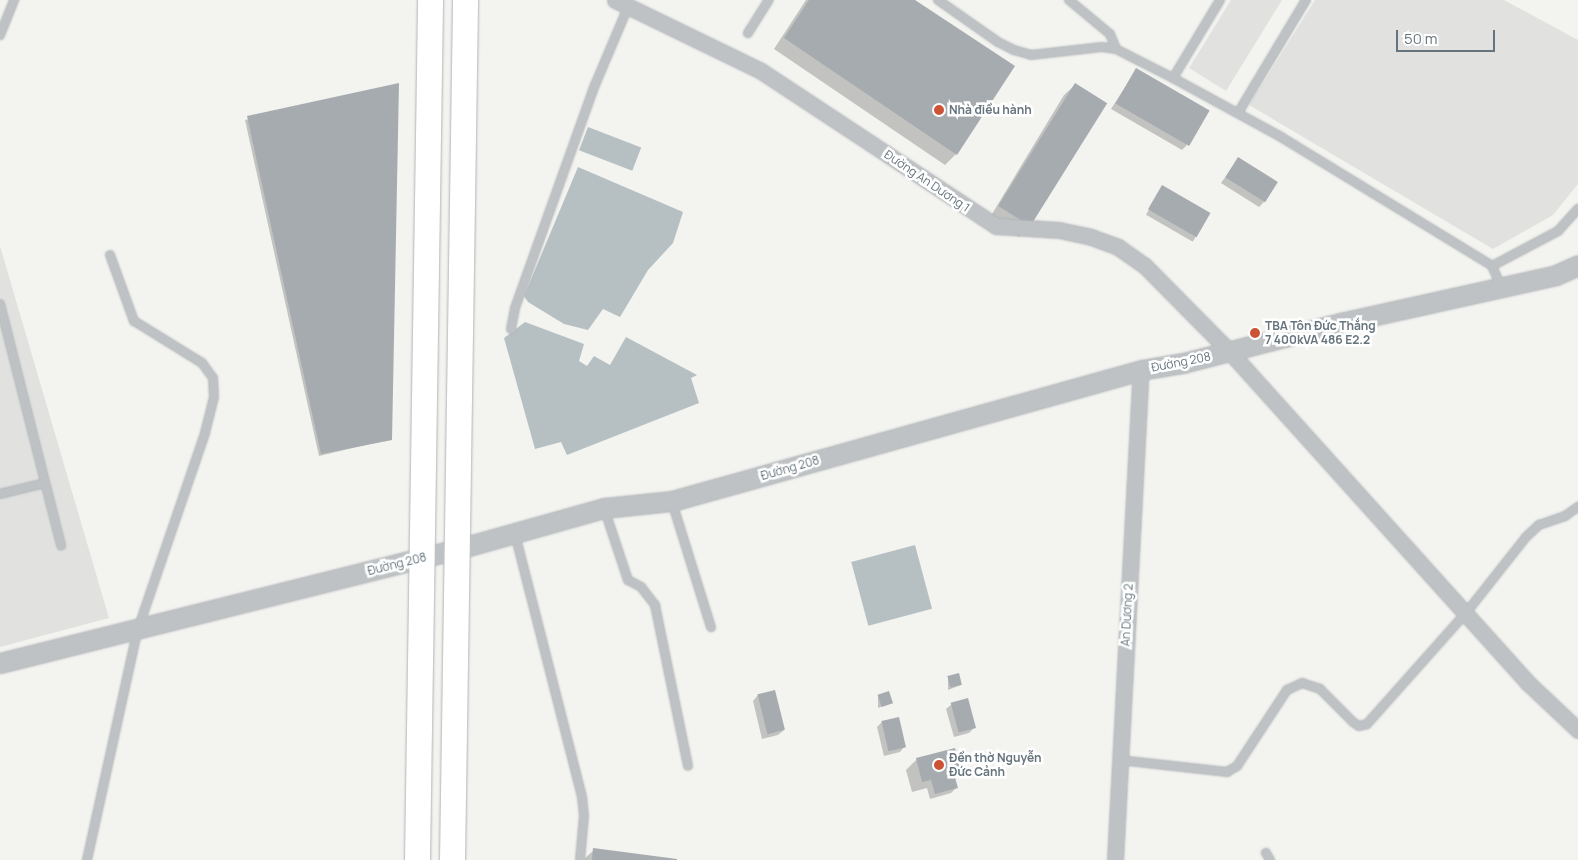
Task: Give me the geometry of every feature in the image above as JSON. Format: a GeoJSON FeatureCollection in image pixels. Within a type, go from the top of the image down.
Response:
{"type":"FeatureCollection","features":[{"type":"Feature","properties":{"kind":"main road"},"geometry":{"type":"LineString","coordinates":[[417,860],[420,558],[430,0]]}},
{"type":"Feature","properties":{"kind":"main road"},"geometry":{"type":"LineString","coordinates":[[452,860],[465,0]]}},
{"type":"Feature","properties":{"kind":"street","name":"Đường An Dương 1"},"geometry":{"type":"LineString","coordinates":[[622,3],[761,71],[996,226],[1059,230],[1118,247],[1144,265],[1230,352],[1527,682],[1578,730]]}},
{"type":"Feature","properties":{"kind":"street","name":"Đường 208"},"geometry":{"type":"LineString","coordinates":[[1,660],[138,629],[458,549],[604,508],[672,502],[1141,370],[1230,352],[1340,323],[1556,275],[1578,265]]}},
{"type":"Feature","properties":{"kind":"street","name":"An Dương 2"},"geometry":{"type":"LineString","coordinates":[[1115,860],[1141,370]]}},
{"type":"Feature","properties":{"kind":"lane"},"geometry":{"type":"LineString","coordinates":[[0,35],[14,0]]}},
{"type":"Feature","properties":{"kind":"lane"},"geometry":{"type":"LineString","coordinates":[[748,33],[770,0]]}},
{"type":"Feature","properties":{"kind":"lane"},"geometry":{"type":"LineString","coordinates":[[938,0],[998,42],[1032,55],[1102,47],[1116,49],[1173,78],[1238,113],[1492,266],[1502,287]]}},
{"type":"Feature","properties":{"kind":"lane"},"geometry":{"type":"LineString","coordinates":[[1069,0],[1110,34],[1116,49]]}},
{"type":"Feature","properties":{"kind":"lane"},"geometry":{"type":"LineString","coordinates":[[1173,78],[1220,0]]}},
{"type":"Feature","properties":{"kind":"lane"},"geometry":{"type":"LineString","coordinates":[[1238,113],[1306,0]]}},
{"type":"Feature","properties":{"kind":"lane"},"geometry":{"type":"LineString","coordinates":[[511,329],[516,308],[622,3]]}},
{"type":"Feature","properties":{"kind":"lane"},"geometry":{"type":"LineString","coordinates":[[1492,266],[1558,231],[1578,209]]}},
{"type":"Feature","properties":{"kind":"lane"},"geometry":{"type":"LineString","coordinates":[[87,860],[138,629],[205,434],[214,397],[213,378],[202,363],[187,351],[134,321],[110,255]]}},
{"type":"Feature","properties":{"kind":"lane"},"geometry":{"type":"LineString","coordinates":[[0,304],[61,545]]}},
{"type":"Feature","properties":{"kind":"lane"},"geometry":{"type":"LineString","coordinates":[[0,494],[45,483]]}},
{"type":"Feature","properties":{"kind":"lane"},"geometry":{"type":"LineString","coordinates":[[672,502],[711,627]]}},
{"type":"Feature","properties":{"kind":"lane"},"geometry":{"type":"LineString","coordinates":[[1119,760],[1227,772],[1237,766],[1287,690],[1302,683],[1320,689],[1359,726],[1367,724],[1466,613],[1532,530],[1578,507]]}},
{"type":"Feature","properties":{"kind":"lane"},"geometry":{"type":"LineString","coordinates":[[604,508],[628,580],[641,587],[654,605],[688,766]]}},
{"type":"Feature","properties":{"kind":"lane"},"geometry":{"type":"LineString","coordinates":[[514,532],[582,797],[584,816],[580,860]]}},
{"type":"Feature","properties":{"kind":"shaded area"},"geometry":{"type":"Polygon","coordinates":[[[1231,0],[1282,0],[1226,91],[1189,68],[1231,0]]]}},
{"type":"Feature","properties":{"kind":"shaded area"},"geometry":{"type":"Polygon","coordinates":[[[1315,0],[1504,0],[1578,40],[1578,184],[1553,215],[1493,249],[1249,105],[1315,0]]]}},
{"type":"Feature","properties":{"kind":"shaded area"},"geometry":{"type":"Polygon","coordinates":[[[588,127],[641,147],[632,171],[579,150],[588,127]]]}},
{"type":"Feature","properties":{"kind":"shaded area"},"geometry":{"type":"Polygon","coordinates":[[[578,167],[683,212],[673,243],[648,270],[620,317],[603,309],[588,330],[564,324],[528,302],[524,296],[578,167]]]}},
{"type":"Feature","properties":{"kind":"shaded area"},"geometry":{"type":"Polygon","coordinates":[[[0,246],[109,618],[0,647],[0,246]]]}},
{"type":"Feature","properties":{"kind":"shaded area"},"geometry":{"type":"Polygon","coordinates":[[[525,322],[584,344],[579,361],[587,366],[594,356],[610,365],[626,337],[697,375],[691,378],[699,403],[567,455],[561,442],[535,449],[504,338],[525,322]]]}},
{"type":"Feature","properties":{"kind":"shaded area"},"geometry":{"type":"Polygon","coordinates":[[[915,545],[932,609],[868,626],[851,562],[915,545]]]}},
{"type":"Feature","properties":{"kind":"building","name":"Nhà điều hành"},"geometry":{"type":"Polygon","coordinates":[[[809,0],[915,0],[1015,66],[957,155],[784,38],[809,0]]]}},
{"type":"Feature","properties":{"kind":"building"},"geometry":{"type":"Polygon","coordinates":[[[1136,68],[1210,110],[1189,146],[1116,104],[1136,68]]]}},
{"type":"Feature","properties":{"kind":"building"},"geometry":{"type":"Polygon","coordinates":[[[399,83],[392,440],[321,454],[247,116],[399,83]]]}},
{"type":"Feature","properties":{"kind":"building","name":"Nhà điều hành"},"geometry":{"type":"Polygon","coordinates":[[[1075,83],[1107,103],[1030,226],[998,206],[1075,83]]]}},
{"type":"Feature","properties":{"kind":"building"},"geometry":{"type":"Polygon","coordinates":[[[1238,157],[1278,182],[1265,202],[1225,177],[1238,157]]]}},
{"type":"Feature","properties":{"kind":"building"},"geometry":{"type":"Polygon","coordinates":[[[1162,185],[1210,213],[1196,237],[1148,209],[1162,185]]]}},
{"type":"Feature","properties":{"kind":"building"},"geometry":{"type":"Polygon","coordinates":[[[959,673],[962,685],[950,688],[947,676],[959,673]]]}},
{"type":"Feature","properties":{"kind":"building"},"geometry":{"type":"Polygon","coordinates":[[[775,690],[785,730],[767,734],[758,694],[775,690]]]}},
{"type":"Feature","properties":{"kind":"building"},"geometry":{"type":"Polygon","coordinates":[[[889,691],[893,703],[882,707],[878,695],[889,691]]]}},
{"type":"Feature","properties":{"kind":"building"},"geometry":{"type":"Polygon","coordinates":[[[968,698],[976,728],[959,733],[951,703],[968,698]]]}},
{"type":"Feature","properties":{"kind":"building"},"geometry":{"type":"Polygon","coordinates":[[[899,717],[906,747],[888,751],[881,721],[899,717]]]}},
{"type":"Feature","properties":{"kind":"building","name":"Đền thờ Nguyễn Đức Cảnh"},"geometry":{"type":"Polygon","coordinates":[[[955,748],[961,772],[954,774],[958,788],[935,794],[931,780],[922,782],[916,758],[955,748]]]}},
{"type":"Feature","properties":{"kind":"building"},"geometry":{"type":"Polygon","coordinates":[[[593,848],[677,859],[677,860],[592,860],[593,848]]]}},
{"type":"Feature","properties":{"kind":"place","name":"Nhà điều hành"},"geometry":{"type":"Point","coordinates":[939,110]}},
{"type":"Feature","properties":{"kind":"place","name":"TBA Tôn Đức Thắng 7 400kVA 486 E2.2"},"geometry":{"type":"Point","coordinates":[1255,333]}},
{"type":"Feature","properties":{"kind":"place","name":"Đền thờ Nguyễn Đức Cảnh"},"geometry":{"type":"Point","coordinates":[939,765]}}]}
